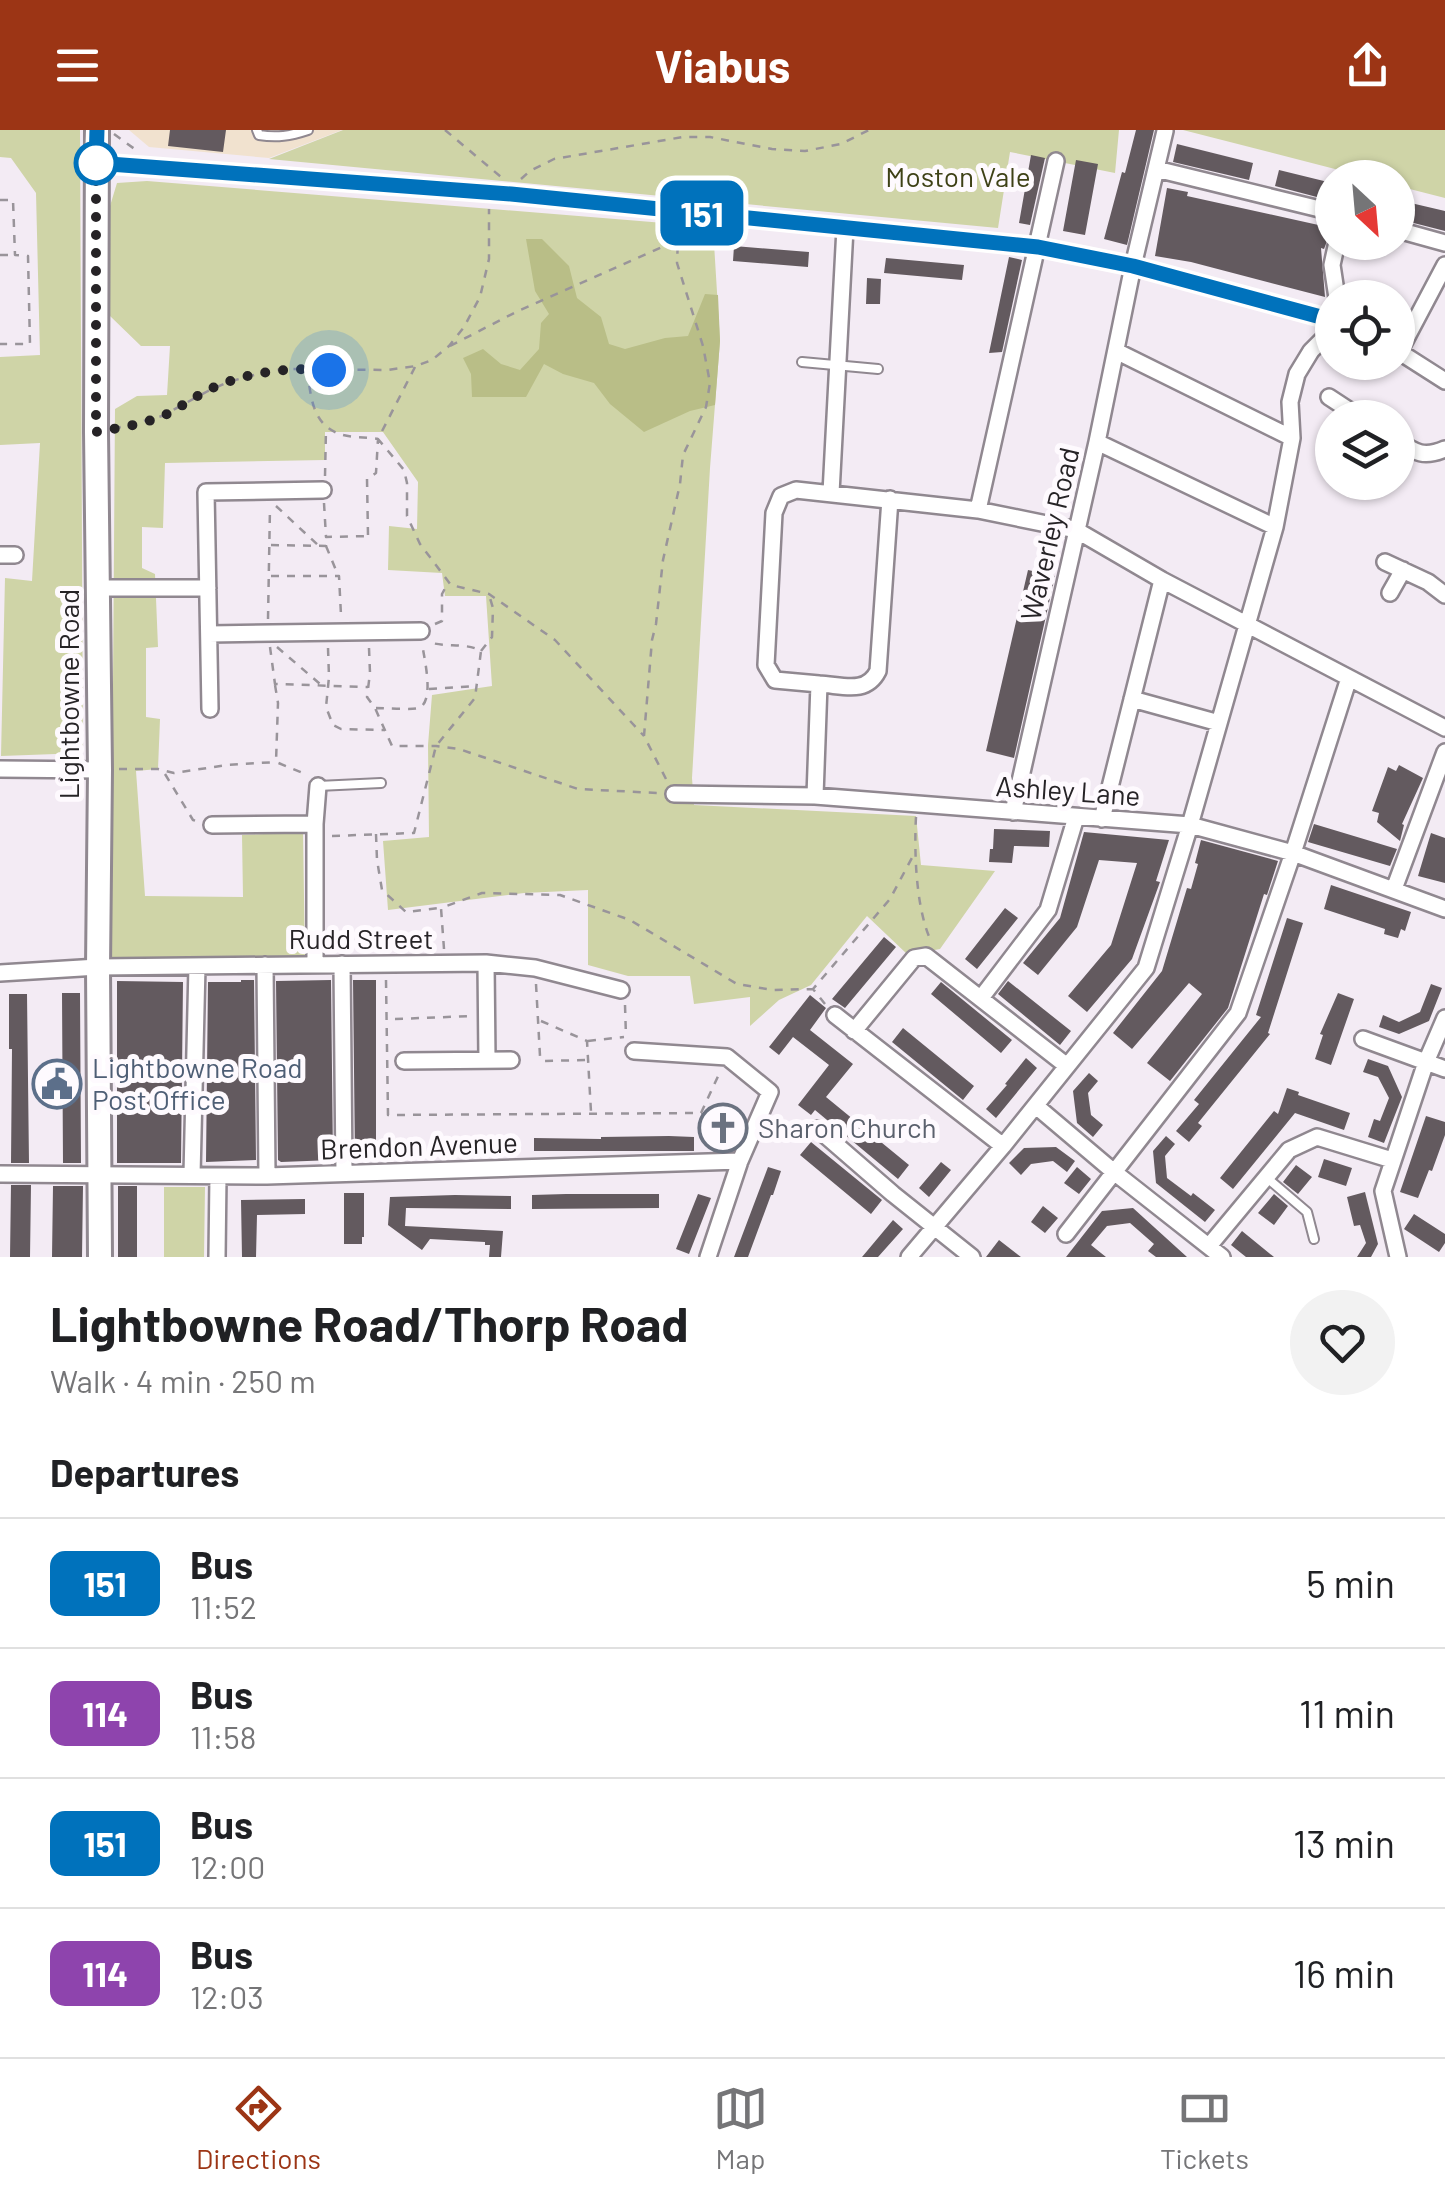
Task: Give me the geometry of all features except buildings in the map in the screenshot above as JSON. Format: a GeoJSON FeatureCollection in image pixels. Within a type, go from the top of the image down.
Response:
{"type":"FeatureCollection","features":[{"type":"Feature","properties":{"kind":"main road","name":"Lightbowne Road"},"geometry":{"type":"LineString","coordinates":[[97,130],[100,1257]]}},
{"type":"Feature","properties":{"kind":"street","name":"Waverley Road"},"geometry":{"type":"LineString","coordinates":[[1014,812],[1165,131]]}},
{"type":"Feature","properties":{"kind":"street"},"geometry":{"type":"LineString","coordinates":[[978,510],[1056,161]]}},
{"type":"Feature","properties":{"kind":"street"},"geometry":{"type":"LineString","coordinates":[[96,163],[489,192],[1038,247],[1133,266],[1315,315]]}},
{"type":"Feature","properties":{"kind":"street"},"geometry":{"type":"LineString","coordinates":[[1156,169],[1315,208]]}},
{"type":"Feature","properties":{"kind":"street"},"geometry":{"type":"LineString","coordinates":[[831,492],[845,228]]}},
{"type":"Feature","properties":{"kind":"street"},"geometry":{"type":"LineString","coordinates":[[1415,235],[1445,243]]}},
{"type":"Feature","properties":{"kind":"street"},"geometry":{"type":"LineString","coordinates":[[1415,321],[1445,265]]}},
{"type":"Feature","properties":{"kind":"street"},"geometry":{"type":"LineString","coordinates":[[910,1257],[1146,968],[1275,527],[1292,438],[1290,402],[1296,374],[1315,347]]}},
{"type":"Feature","properties":{"kind":"street"},"geometry":{"type":"LineString","coordinates":[[1116,351],[1292,438]]}},
{"type":"Feature","properties":{"kind":"street"},"geometry":{"type":"LineString","coordinates":[[1415,362],[1445,380]]}},
{"type":"Feature","properties":{"kind":"street"},"geometry":{"type":"LineString","coordinates":[[1329,397],[1334,400]]}},
{"type":"Feature","properties":{"kind":"street"},"geometry":{"type":"LineString","coordinates":[[1096,442],[1275,527]]}},
{"type":"Feature","properties":{"kind":"street"},"geometry":{"type":"LineString","coordinates":[[1415,451],[1430,455],[1445,449]]}},
{"type":"Feature","properties":{"kind":"street"},"geometry":{"type":"LineString","coordinates":[[210,709],[206,492],[323,490]]}},
{"type":"Feature","properties":{"kind":"street"},"geometry":{"type":"LineString","coordinates":[[890,499],[876,677],[861,687],[775,680],[766,665],[774,513],[781,496],[788,492],[831,492],[890,499],[978,510],[1076,530],[1162,580],[1445,728]]}},
{"type":"Feature","properties":{"kind":"street"},"geometry":{"type":"LineString","coordinates":[[1385,562],[1428,582],[1445,595]]}},
{"type":"Feature","properties":{"kind":"street"},"geometry":{"type":"LineString","coordinates":[[1390,593],[1403,570]]}},
{"type":"Feature","properties":{"kind":"street"},"geometry":{"type":"LineString","coordinates":[[1102,819],[1162,580]]}},
{"type":"Feature","properties":{"kind":"street"},"geometry":{"type":"LineString","coordinates":[[98,588],[208,588]]}},
{"type":"Feature","properties":{"kind":"street"},"geometry":{"type":"LineString","coordinates":[[209,634],[421,631]]}},
{"type":"Feature","properties":{"kind":"street"},"geometry":{"type":"LineString","coordinates":[[1066,1234],[1238,1013],[1294,854],[1349,678]]}},
{"type":"Feature","properties":{"kind":"street"},"geometry":{"type":"LineString","coordinates":[[815,796],[819,684]]}},
{"type":"Feature","properties":{"kind":"street"},"geometry":{"type":"LineString","coordinates":[[1132,700],[1219,722]]}},
{"type":"Feature","properties":{"kind":"street"},"geometry":{"type":"LineString","coordinates":[[1394,889],[1445,752]]}},
{"type":"Feature","properties":{"kind":"street"},"geometry":{"type":"LineString","coordinates":[[0,769],[100,770]]}},
{"type":"Feature","properties":{"kind":"street"},"geometry":{"type":"LineString","coordinates":[[315,965],[318,786]]}},
{"type":"Feature","properties":{"kind":"street","name":"Ashley Lane"},"geometry":{"type":"LineString","coordinates":[[674,794],[815,796],[1190,825],[1294,854],[1445,908]]}},
{"type":"Feature","properties":{"kind":"street"},"geometry":{"type":"LineString","coordinates":[[981,998],[1048,910],[1076,817]]}},
{"type":"Feature","properties":{"kind":"street"},"geometry":{"type":"LineString","coordinates":[[212,826],[315,830]]}},
{"type":"Feature","properties":{"kind":"street"},"geometry":{"type":"LineString","coordinates":[[854,1031],[914,958],[926,956],[1067,1066]]}},
{"type":"Feature","properties":{"kind":"street"},"geometry":{"type":"LineString","coordinates":[[486,963],[487,1060]]}},
{"type":"Feature","properties":{"kind":"street","name":"Rudd Street"},"geometry":{"type":"LineString","coordinates":[[0,973],[98,967],[486,963],[536,968],[621,990]]}},
{"type":"Feature","properties":{"kind":"street"},"geometry":{"type":"LineString","coordinates":[[342,964],[344,1174]]}},
{"type":"Feature","properties":{"kind":"street"},"geometry":{"type":"LineString","coordinates":[[265,965],[267,1176]]}},
{"type":"Feature","properties":{"kind":"street"},"geometry":{"type":"LineString","coordinates":[[192,1174],[197,966]]}},
{"type":"Feature","properties":{"kind":"street"},"geometry":{"type":"LineString","coordinates":[[835,1016],[1003,1146]]}},
{"type":"Feature","properties":{"kind":"street"},"geometry":{"type":"LineString","coordinates":[[1398,1257],[1383,1192],[1426,1062],[1445,1018]]}},
{"type":"Feature","properties":{"kind":"street"},"geometry":{"type":"LineString","coordinates":[[1363,1039],[1445,1069]]}},
{"type":"Feature","properties":{"kind":"street"},"geometry":{"type":"LineString","coordinates":[[630,1044],[726,1057],[770,1092],[740,1161],[708,1257]]}},
{"type":"Feature","properties":{"kind":"street"},"geometry":{"type":"LineString","coordinates":[[404,1061],[511,1060]]}},
{"type":"Feature","properties":{"kind":"street"},"geometry":{"type":"LineString","coordinates":[[1036,1106],[1222,1257]]}},
{"type":"Feature","properties":{"kind":"street"},"geometry":{"type":"LineString","coordinates":[[818,1130],[972,1257]]}},
{"type":"Feature","properties":{"kind":"street"},"geometry":{"type":"LineString","coordinates":[[1209,1246],[1289,1150],[1317,1137],[1392,1160]]}},
{"type":"Feature","properties":{"kind":"street","name":"Brendon Avenue"},"geometry":{"type":"LineString","coordinates":[[0,1174],[267,1176],[740,1161]]}},
{"type":"Feature","properties":{"kind":"street"},"geometry":{"type":"LineString","coordinates":[[217,1257],[218,1176]]}},
{"type":"Feature","properties":{"kind":"lane"},"geometry":{"type":"LineString","coordinates":[[257,130],[259,135],[276,138],[308,130]]}},
{"type":"Feature","properties":{"kind":"lane"},"geometry":{"type":"LineString","coordinates":[[802,362],[878,368]]}},
{"type":"Feature","properties":{"kind":"lane"},"geometry":{"type":"LineString","coordinates":[[318,786],[380,783]]}},
{"type":"Feature","properties":{"kind":"lane"},"geometry":{"type":"LineString","coordinates":[[1266,1177],[1306,1212],[1314,1238]]}},
{"type":"Feature","properties":{"kind":"path"},"geometry":{"type":"LineString","coordinates":[[109,130],[140,152]]}},
{"type":"Feature","properties":{"kind":"path"},"geometry":{"type":"LineString","coordinates":[[444,130],[512,186],[530,170],[554,159],[683,136],[805,151],[841,144],[869,130]]}},
{"type":"Feature","properties":{"kind":"path"},"geometry":{"type":"LineString","coordinates":[[96,432],[162,416],[228,382],[283,369],[387,370],[432,360],[464,327],[480,298],[489,258],[489,192]]}},
{"type":"Feature","properties":{"kind":"path"},"geometry":{"type":"LineString","coordinates":[[0,200],[13,200],[15,255]]}},
{"type":"Feature","properties":{"kind":"path"},"geometry":{"type":"LineString","coordinates":[[644,736],[662,560],[680,484],[682,455],[706,407],[710,383],[704,346],[677,263],[678,240],[684,224]]}},
{"type":"Feature","properties":{"kind":"path"},"geometry":{"type":"LineString","coordinates":[[449,346],[678,240]]}},
{"type":"Feature","properties":{"kind":"path"},"geometry":{"type":"LineString","coordinates":[[0,255],[28,256],[30,344],[0,344]]}},
{"type":"Feature","properties":{"kind":"path"},"geometry":{"type":"LineString","coordinates":[[326,537],[370,536],[367,479],[376,473],[378,439],[416,366]]}},
{"type":"Feature","properties":{"kind":"path"},"geometry":{"type":"LineString","coordinates":[[307,368],[312,408],[326,426],[339,434],[378,439],[404,470],[407,516],[420,544],[451,585],[489,594],[555,640],[644,736],[674,794]]}},
{"type":"Feature","properties":{"kind":"path"},"geometry":{"type":"LineString","coordinates":[[326,426],[326,546],[339,576],[326,707],[333,725],[341,729],[387,730]]}},
{"type":"Feature","properties":{"kind":"path"},"geometry":{"type":"LineString","coordinates":[[268,633],[270,501],[319,546]]}},
{"type":"Feature","properties":{"kind":"path"},"geometry":{"type":"LineString","coordinates":[[270,546],[326,546]]}},
{"type":"Feature","properties":{"kind":"path"},"geometry":{"type":"LineString","coordinates":[[269,576],[339,576]]}},
{"type":"Feature","properties":{"kind":"path"},"geometry":{"type":"LineString","coordinates":[[421,631],[442,621],[442,594],[449,582]]}},
{"type":"Feature","properties":{"kind":"path"},"geometry":{"type":"LineString","coordinates":[[315,830],[414,833],[436,746],[475,698],[481,651],[492,637],[493,608],[489,594]]}},
{"type":"Feature","properties":{"kind":"path"},"geometry":{"type":"LineString","coordinates":[[369,632],[366,697],[387,730],[392,746],[459,749],[578,789],[674,794]]}},
{"type":"Feature","properties":{"kind":"path"},"geometry":{"type":"LineString","coordinates":[[276,762],[278,703],[269,640],[321,686]]}},
{"type":"Feature","properties":{"kind":"path"},"geometry":{"type":"LineString","coordinates":[[375,708],[422,707],[428,689],[422,640],[446,646],[474,646],[481,651]]}},
{"type":"Feature","properties":{"kind":"path"},"geometry":{"type":"LineString","coordinates":[[275,684],[368,687]]}},
{"type":"Feature","properties":{"kind":"path"},"geometry":{"type":"LineString","coordinates":[[428,689],[476,686]]}},
{"type":"Feature","properties":{"kind":"path"},"geometry":{"type":"LineString","coordinates":[[100,770],[158,769],[174,773],[276,762],[307,774],[318,786]]}},
{"type":"Feature","properties":{"kind":"path"},"geometry":{"type":"LineString","coordinates":[[164,772],[193,820],[212,826]]}},
{"type":"Feature","properties":{"kind":"path"},"geometry":{"type":"LineString","coordinates":[[916,805],[914,854],[923,922],[933,945],[926,956]]}},
{"type":"Feature","properties":{"kind":"path"},"geometry":{"type":"LineString","coordinates":[[376,834],[382,890],[406,912],[441,908],[482,893],[560,895],[630,920],[737,984],[773,990],[813,989],[890,900],[914,854]]}},
{"type":"Feature","properties":{"kind":"path"},"geometry":{"type":"LineString","coordinates":[[441,908],[445,964]]}},
{"type":"Feature","properties":{"kind":"path"},"geometry":{"type":"LineString","coordinates":[[386,964],[388,1114],[701,1113],[726,1057]]}},
{"type":"Feature","properties":{"kind":"path"},"geometry":{"type":"LineString","coordinates":[[536,968],[540,1056],[543,1060],[590,1060]]}},
{"type":"Feature","properties":{"kind":"path"},"geometry":{"type":"LineString","coordinates":[[813,989],[835,1016]]}},
{"type":"Feature","properties":{"kind":"path"},"geometry":{"type":"LineString","coordinates":[[538,1020],[587,1041],[630,1044],[621,990]]}},
{"type":"Feature","properties":{"kind":"path"},"geometry":{"type":"LineString","coordinates":[[395,1020],[486,1016]]}},
{"type":"Feature","properties":{"kind":"path"},"geometry":{"type":"LineString","coordinates":[[587,1041],[591,1114]]}},
{"type":"Feature","properties":{"kind":"shaded area"},"geometry":{"type":"Polygon","coordinates":[[[129,130],[342,130],[269,158],[149,147],[129,130]]]}},
{"type":"Feature","properties":{"kind":"green space"},"geometry":{"type":"Polygon","coordinates":[[[0,130],[80,130],[83,753],[1,756],[5,578],[32,581],[40,443],[0,445],[0,357],[40,355],[36,193],[11,158],[0,157],[0,130]]]}},
{"type":"Feature","properties":{"kind":"green space","name":"Moston Vale"},"geometry":{"type":"Polygon","coordinates":[[[343,130],[1119,130],[1115,173],[1010,152],[998,228],[269,159],[343,130]]]}},
{"type":"Feature","properties":{"kind":"green space"},"geometry":{"type":"Polygon","coordinates":[[[1183,130],[1445,130],[1445,198],[1415,190],[1415,160],[1315,160],[1315,164],[1183,130]]]}},
{"type":"Feature","properties":{"kind":"green space"},"geometry":{"type":"Polygon","coordinates":[[[147,181],[713,227],[720,341],[692,778],[694,805],[916,816],[921,865],[995,871],[940,949],[908,955],[867,916],[811,985],[779,1000],[750,1026],[750,997],[694,1004],[690,976],[628,976],[588,965],[588,890],[524,893],[388,910],[383,841],[429,837],[432,695],[492,686],[486,596],[445,596],[442,573],[388,570],[389,526],[417,529],[418,482],[383,432],[325,432],[325,460],[165,463],[163,528],[142,527],[142,568],[155,574],[158,647],[146,648],[146,717],[160,719],[158,769],[136,771],[145,896],[243,897],[242,835],[303,832],[305,962],[111,961],[115,409],[137,396],[167,395],[170,346],[141,346],[110,316],[110,206],[117,183],[147,181]]]}},
{"type":"Feature","properties":{"kind":"green space"},"geometry":{"type":"Polygon","coordinates":[[[526,239],[542,239],[569,266],[577,298],[601,317],[609,344],[625,349],[688,336],[705,294],[718,295],[720,341],[715,405],[690,411],[644,432],[610,404],[594,383],[544,364],[526,397],[472,397],[471,374],[463,358],[483,349],[501,364],[520,370],[539,349],[541,323],[549,314],[535,291],[526,239]]]}},
{"type":"Feature","properties":{"kind":"green space"},"geometry":{"type":"Polygon","coordinates":[[[164,1187],[205,1187],[204,1257],[164,1257],[164,1187]]]}},
{"type":"Feature","properties":{"kind":"bus line","name":"151"},"geometry":{"type":"LineString","coordinates":[[97,130],[96,163],[511,194],[1038,247],[1133,266],[1315,315]]}},
{"type":"Feature","properties":{"kind":"place","name":"Lightbowne Road Post Office"},"geometry":{"type":"Point","coordinates":[57,1084]}},
{"type":"Feature","properties":{"kind":"place","name":"Sharon Church"},"geometry":{"type":"Point","coordinates":[723,1128]}},
{"type":"Feature","properties":{"kind":"route"},"geometry":{"type":"LineString","coordinates":[[96,163],[96,432],[162,416],[208,390],[258,374],[283,369],[329,370]]}}]}
